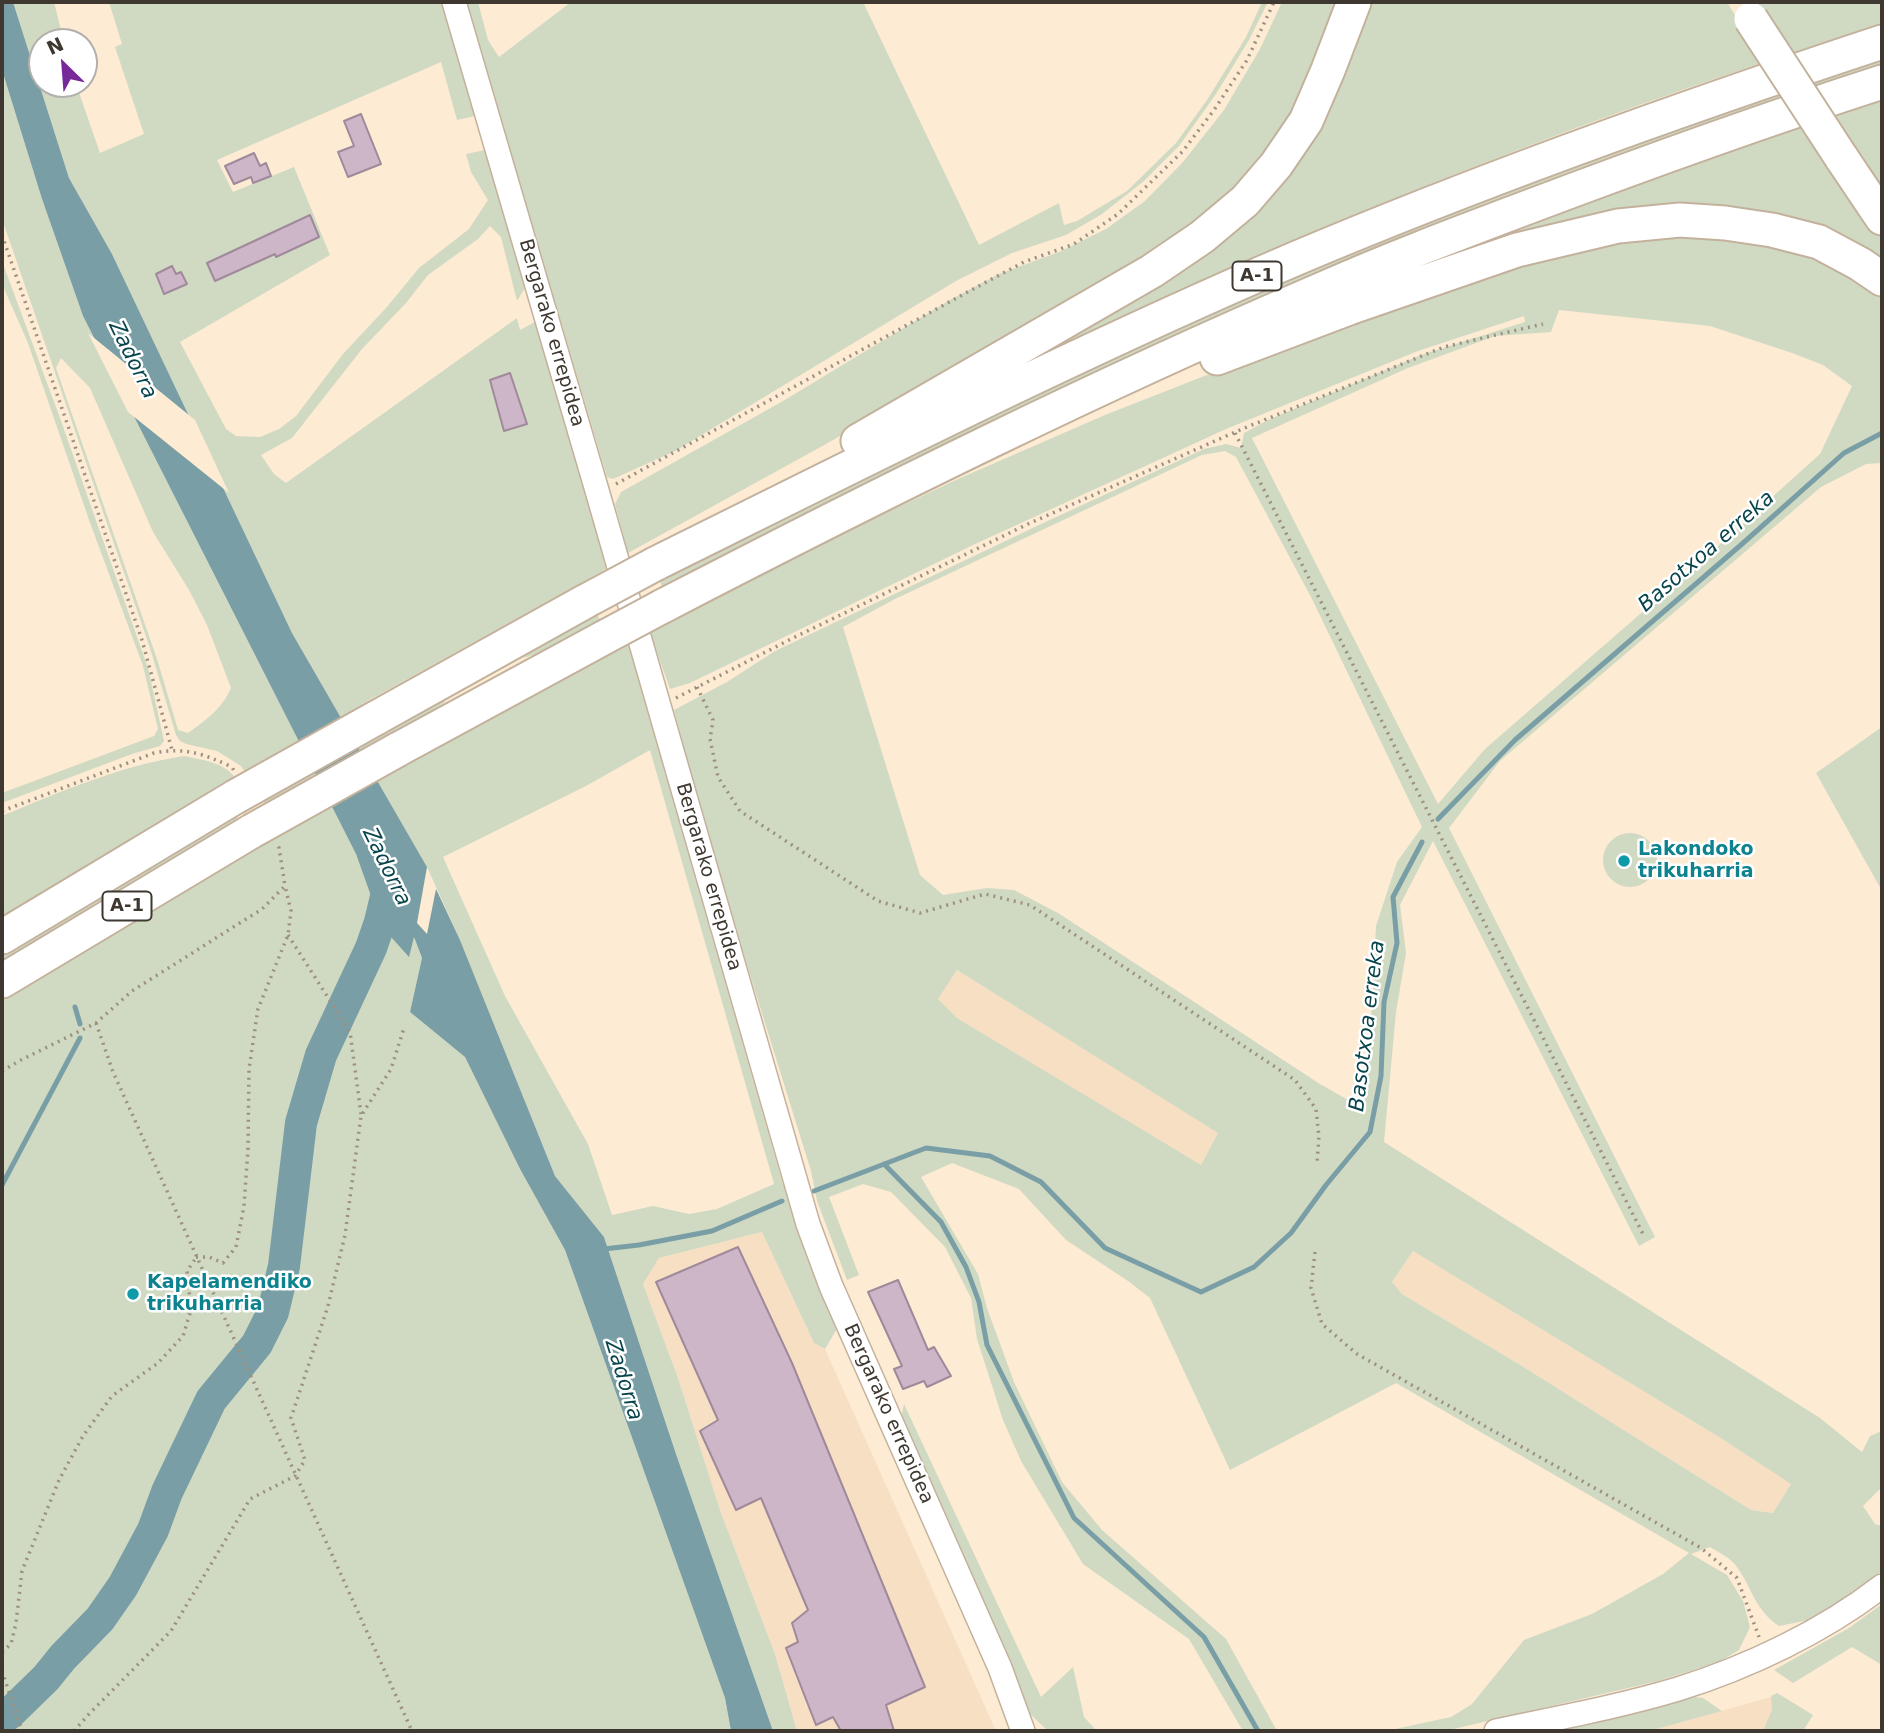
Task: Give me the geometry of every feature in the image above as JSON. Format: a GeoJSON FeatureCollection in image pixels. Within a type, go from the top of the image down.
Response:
{"type":"FeatureCollection","features":[{"type":"Feature","properties":{"kind":"highway"},"geometry":{"type":"LineString","coordinates":[[655,564],[794,478],[1152,271],[1202,237],[1245,201],[1276,166],[1306,121],[1354,2]]}},
{"type":"Feature","properties":{"kind":"highway"},"geometry":{"type":"LineString","coordinates":[[1746,10],[1882,218]]}},
{"type":"Feature","properties":{"kind":"highway","name":"A-1"},"geometry":{"type":"LineString","coordinates":[[2,937],[233,782],[376,718],[655,564],[965,410],[1297,258],[1578,147],[1753,84],[1882,42]]}},
{"type":"Feature","properties":{"kind":"highway","name":"A-1"},"geometry":{"type":"LineString","coordinates":[[2,981],[265,840],[397,750],[661,607],[960,455],[1154,363],[1320,289],[1613,174],[1882,82]]}},
{"type":"Feature","properties":{"kind":"highway"},"geometry":{"type":"LineString","coordinates":[[960,455],[1362,303],[1517,250],[1618,226],[1680,220],[1772,230],[1819,242],[1882,279]]}},
{"type":"Feature","properties":{"kind":"street","name":"Bergarako errepidea"},"geometry":{"type":"LineString","coordinates":[[454,2],[808,1224],[831,1286],[1000,1668],[1023,1731]]}},
{"type":"Feature","properties":{"kind":"street"},"geometry":{"type":"LineString","coordinates":[[1496,1731],[1679,1689],[1766,1655],[1806,1635],[1882,1586]]}},
{"type":"Feature","properties":{"kind":"path"},"geometry":{"type":"LineString","coordinates":[[598,494],[1024,262],[1074,244],[1118,214],[1182,151],[1214,110],[1247,60],[1274,2]]}},
{"type":"Feature","properties":{"kind":"path"},"geometry":{"type":"LineString","coordinates":[[2,235],[142,640],[172,750]]}},
{"type":"Feature","properties":{"kind":"path"},"geometry":{"type":"LineString","coordinates":[[659,707],[1028,524],[1235,433],[1444,347],[1543,324]]}},
{"type":"Feature","properties":{"kind":"path"},"geometry":{"type":"LineString","coordinates":[[1235,433],[1644,1236]]}},
{"type":"Feature","properties":{"kind":"path"},"geometry":{"type":"LineString","coordinates":[[697,687],[713,720],[710,738],[718,776],[740,811],[878,901],[920,913],[985,894],[1030,905],[1295,1080],[1316,1109],[1319,1137],[1317,1163]]}},
{"type":"Feature","properties":{"kind":"path"},"geometry":{"type":"LineString","coordinates":[[2,811],[154,753],[172,750],[205,755],[233,782]]}},
{"type":"Feature","properties":{"kind":"path"},"geometry":{"type":"LineString","coordinates":[[196,1257],[209,1257],[223,1263],[236,1247],[244,1206],[248,1149],[248,1069],[258,1009],[288,935],[290,911],[285,886],[265,840]]}},
{"type":"Feature","properties":{"kind":"path"},"geometry":{"type":"LineString","coordinates":[[2,1071],[96,1023],[132,991],[262,909],[285,886]]}},
{"type":"Feature","properties":{"kind":"path"},"geometry":{"type":"LineString","coordinates":[[74,1731],[171,1631],[250,1499],[295,1476],[305,1460],[291,1418],[328,1306],[345,1235],[361,1116],[350,1032],[288,935]]}},
{"type":"Feature","properties":{"kind":"path"},"geometry":{"type":"LineString","coordinates":[[96,1023],[113,1072],[412,1731]]}},
{"type":"Feature","properties":{"kind":"path"},"geometry":{"type":"LineString","coordinates":[[361,1116],[391,1069],[404,1028]]}},
{"type":"Feature","properties":{"kind":"path"},"geometry":{"type":"LineString","coordinates":[[1315,1252],[1311,1288],[1322,1324],[1357,1354],[1701,1548],[1737,1578],[1766,1655]]}},
{"type":"Feature","properties":{"kind":"path"},"geometry":{"type":"LineString","coordinates":[[2,1651],[11,1644],[22,1571],[59,1480],[83,1436],[113,1396],[158,1363],[183,1336],[191,1310],[187,1271],[196,1257]]}},
{"type":"Feature","properties":{"kind":"path"},"geometry":{"type":"LineString","coordinates":[[2,1671],[22,1731]]}},
{"type":"Feature","properties":{"kind":"shaded area"},"geometry":{"type":"Polygon","coordinates":[[[957,970],[1219,1133],[1200,1166],[957,1018],[938,999],[957,970]]]}},
{"type":"Feature","properties":{"kind":"shaded area"},"geometry":{"type":"Polygon","coordinates":[[[762,1232],[814,1343],[825,1349],[996,1731],[797,1731],[775,1654],[721,1513],[678,1378],[643,1284],[659,1258],[762,1232]]]}},
{"type":"Feature","properties":{"kind":"shaded area"},"geometry":{"type":"Polygon","coordinates":[[[1413,1251],[1719,1437],[1791,1484],[1773,1513],[1751,1510],[1402,1294],[1392,1282],[1413,1251]]]}},
{"type":"Feature","properties":{"kind":"shaded area"},"geometry":{"type":"Polygon","coordinates":[[[1777,1693],[1786,1731],[1649,1731],[1771,1697],[1777,1693]]]}},
{"type":"Feature","properties":{"kind":"green space"},"geometry":{"type":"Polygon","coordinates":[[[13,2],[54,2],[60,28],[28,28],[28,49],[13,2]]]}},
{"type":"Feature","properties":{"kind":"green space"},"geometry":{"type":"Polygon","coordinates":[[[109,2],[443,2],[475,116],[457,120],[441,62],[217,160],[233,192],[294,167],[330,255],[180,342],[226,429],[236,436],[260,437],[279,429],[296,416],[343,354],[419,268],[469,229],[488,200],[471,172],[466,154],[485,150],[525,288],[517,301],[501,237],[490,226],[478,239],[428,275],[406,303],[362,349],[292,438],[261,455],[274,474],[286,483],[517,318],[520,330],[535,322],[608,568],[362,704],[376,731],[443,698],[445,702],[383,742],[398,770],[628,643],[782,1181],[838,1327],[825,1349],[814,1343],[762,1232],[659,1258],[643,1284],[678,1378],[721,1513],[775,1654],[797,1731],[773,1731],[676,1454],[604,1237],[555,1176],[460,940],[427,867],[292,633],[112,254],[69,178],[44,98],[81,98],[100,153],[144,134],[115,47],[122,44],[109,2]],[[650,750],[586,786],[443,857],[505,996],[588,1144],[612,1215],[653,1206],[689,1214],[717,1209],[774,1184],[650,750]]]}},
{"type":"Feature","properties":{"kind":"green space"},"geometry":{"type":"Polygon","coordinates":[[[466,2],[478,2],[488,40],[499,57],[571,2],[863,2],[979,245],[1059,203],[1064,225],[1077,221],[1127,191],[1176,143],[1207,100],[1246,37],[1262,2],[1268,2],[1249,40],[1216,94],[1179,146],[1144,181],[1102,214],[1066,235],[1012,253],[956,281],[675,451],[613,479],[607,477],[466,2]]]}},
{"type":"Feature","properties":{"kind":"green space"},"geometry":{"type":"Polygon","coordinates":[[[1282,2],[1339,2],[1301,101],[1244,186],[1162,251],[826,444],[628,553],[615,504],[621,492],[783,401],[950,300],[999,274],[1059,252],[1106,229],[1145,201],[1183,162],[1224,110],[1260,49],[1282,2]]]}},
{"type":"Feature","properties":{"kind":"green space"},"geometry":{"type":"Polygon","coordinates":[[[1360,2],[1727,2],[1744,30],[1773,25],[1757,2],[1882,2],[1882,24],[1636,106],[1454,175],[1287,244],[969,388],[1215,240],[1360,2]]]}},
{"type":"Feature","properties":{"kind":"green space"},"geometry":{"type":"Polygon","coordinates":[[[1882,55],[1882,70],[1720,122],[663,590],[659,578],[1164,329],[1514,183],[1882,55]]]}},
{"type":"Feature","properties":{"kind":"green space"},"geometry":{"type":"Polygon","coordinates":[[[2,70],[42,199],[83,316],[356,854],[382,927],[409,956],[413,935],[422,958],[410,1012],[465,1057],[520,1169],[565,1250],[725,1698],[731,1731],[2,1731],[2,1001],[146,911],[283,833],[241,766],[217,751],[186,744],[176,735],[150,648],[2,219],[2,70]],[[61,358],[56,368],[158,662],[178,730],[188,733],[218,708],[231,688],[207,625],[153,532],[90,388],[61,358]]]}},
{"type":"Feature","properties":{"kind":"green space"},"geometry":{"type":"Polygon","coordinates":[[[1882,99],[1882,194],[1860,159],[1855,145],[1829,160],[1882,239],[1882,269],[1766,220],[1395,277],[1717,155],[1882,99]]]}},
{"type":"Feature","properties":{"kind":"green space"},"geometry":{"type":"Polygon","coordinates":[[[1707,233],[1816,255],[1882,295],[1882,463],[1866,464],[1821,487],[1500,761],[1449,828],[1655,1237],[1639,1246],[1433,841],[1400,905],[1406,953],[1396,1012],[1384,1142],[1820,1418],[1862,1452],[1870,1436],[1882,1431],[1882,1487],[1863,1506],[1875,1524],[1882,1526],[1882,1571],[1859,1589],[1809,1620],[1779,1626],[1764,1613],[1734,1564],[1710,1547],[1691,1554],[1727,1575],[1743,1601],[1750,1627],[1739,1650],[1719,1662],[1658,1681],[1445,1731],[1386,1731],[1451,1717],[1472,1704],[1524,1640],[1592,1614],[1663,1574],[1689,1553],[1396,1383],[1230,1470],[1150,1298],[1066,1240],[1019,1189],[952,1163],[921,1177],[978,1274],[987,1308],[1014,1382],[1062,1482],[1102,1530],[1226,1639],[1277,1731],[1243,1731],[1189,1639],[1083,1564],[1021,1461],[1003,1420],[977,1339],[971,1298],[945,1247],[891,1192],[863,1184],[829,1197],[859,1275],[847,1280],[817,1201],[811,1171],[711,849],[674,710],[727,682],[775,651],[1041,524],[1204,449],[1226,444],[1241,448],[1244,433],[1268,420],[1421,355],[1525,322],[1524,316],[1418,351],[1226,429],[973,545],[690,683],[670,689],[650,633],[797,555],[958,479],[1105,415],[1301,338],[1574,247],[1707,233]],[[1559,310],[1551,332],[1495,336],[1408,368],[1252,438],[1438,804],[1485,749],[1820,454],[1852,386],[1823,365],[1710,326],[1559,310]],[[1225,451],[1202,455],[895,599],[843,627],[920,875],[943,895],[987,888],[1014,890],[1058,913],[1320,1084],[1362,1108],[1371,1020],[1376,926],[1397,862],[1422,827],[1312,599],[1236,457],[1225,451]],[[957,970],[938,999],[957,1018],[1201,1165],[1218,1133],[957,970]],[[1413,1251],[1392,1282],[1402,1294],[1751,1510],[1773,1513],[1791,1484],[1719,1437],[1413,1251]]]}},
{"type":"Feature","properties":{"kind":"green space"},"geometry":{"type":"Polygon","coordinates":[[[2,261],[148,668],[164,741],[160,746],[2,803],[2,793],[154,736],[158,729],[143,666],[28,343],[2,284],[2,261]]]}},
{"type":"Feature","properties":{"kind":"green space"},"geometry":{"type":"Polygon","coordinates":[[[595,611],[602,623],[551,650],[523,658],[545,641],[595,611]]]}},
{"type":"Feature","properties":{"kind":"green space"},"geometry":{"type":"Polygon","coordinates":[[[1882,727],[1882,891],[1816,773],[1882,727]]]}},
{"type":"Feature","properties":{"kind":"green space"},"geometry":{"type":"Polygon","coordinates":[[[184,756],[219,765],[236,778],[2,916],[2,816],[115,773],[184,756]]]}},
{"type":"Feature","properties":{"kind":"green space"},"geometry":{"type":"Polygon","coordinates":[[[234,812],[240,822],[2,964],[2,950],[234,812]]]}},
{"type":"Feature","properties":{"kind":"green space"},"geometry":{"type":"Polygon","coordinates":[[[1630,833],[1649,841],[1657,860],[1649,879],[1630,887],[1611,879],[1603,860],[1611,841],[1630,833]]]}},
{"type":"Feature","properties":{"kind":"green space"},"geometry":{"type":"Polygon","coordinates":[[[904,1404],[1041,1697],[1073,1667],[1084,1717],[1097,1731],[1048,1731],[1031,1715],[901,1418],[904,1404]]]}},
{"type":"Feature","properties":{"kind":"green space"},"geometry":{"type":"Polygon","coordinates":[[[1882,1604],[1882,1665],[1852,1647],[1793,1683],[1774,1670],[1849,1628],[1882,1604]]]}},
{"type":"Feature","properties":{"kind":"green space"},"geometry":{"type":"Polygon","coordinates":[[[1777,1693],[1813,1715],[1803,1731],[1763,1731],[1772,1710],[1771,1696],[1777,1693]]]}},
{"type":"Feature","properties":{"kind":"green space"},"geometry":{"type":"Polygon","coordinates":[[[1695,1697],[1703,1698],[1722,1711],[1649,1731],[1554,1731],[1695,1697]]]}},
{"type":"Feature","properties":{"kind":"water","name":"Zadorra"},"geometry":{"type":"Polygon","coordinates":[[[2,2],[13,2],[28,49],[28,98],[44,98],[69,178],[112,254],[292,633],[427,867],[417,923],[427,934],[436,889],[460,940],[555,1176],[604,1237],[676,1454],[773,1731],[731,1731],[725,1698],[565,1250],[520,1169],[465,1057],[410,1012],[422,958],[414,937],[409,957],[382,927],[356,854],[83,316],[42,199],[2,70],[2,2]]]}},
{"type":"Feature","properties":{"kind":"pier"},"geometry":{"type":"Polygon","coordinates":[[[88,333],[195,420],[229,493],[128,412],[88,333]]]}},
{"type":"Feature","properties":{"kind":"building"},"geometry":{"type":"Polygon","coordinates":[[[361,114],[381,164],[348,177],[338,152],[354,146],[344,121],[361,114]]]}},
{"type":"Feature","properties":{"kind":"building"},"geometry":{"type":"Polygon","coordinates":[[[254,153],[260,166],[266,163],[271,176],[253,183],[251,177],[234,184],[225,166],[254,153]]]}},
{"type":"Feature","properties":{"kind":"building"},"geometry":{"type":"Polygon","coordinates":[[[310,215],[319,237],[215,281],[207,263],[310,215]]]}},
{"type":"Feature","properties":{"kind":"building"},"geometry":{"type":"Polygon","coordinates":[[[172,266],[176,274],[181,272],[187,284],[164,294],[156,274],[172,266]]]}},
{"type":"Feature","properties":{"kind":"building"},"geometry":{"type":"Polygon","coordinates":[[[510,373],[527,424],[504,431],[490,380],[510,373]]]}},
{"type":"Feature","properties":{"kind":"building"},"geometry":{"type":"Polygon","coordinates":[[[738,1247],[792,1363],[925,1687],[886,1705],[894,1731],[841,1731],[833,1717],[816,1725],[786,1648],[798,1642],[792,1623],[808,1610],[761,1498],[736,1510],[700,1431],[718,1420],[656,1282],[738,1247]]]}},
{"type":"Feature","properties":{"kind":"building"},"geometry":{"type":"Polygon","coordinates":[[[898,1280],[928,1350],[934,1347],[951,1376],[927,1387],[924,1381],[903,1389],[894,1369],[902,1366],[868,1292],[898,1280]]]}},
{"type":"Feature","properties":{"kind":"waterway","name":"Basotxoa erreka"},"geometry":{"type":"LineString","coordinates":[[1438,819],[1515,740],[1844,453],[1882,433]]}},
{"type":"Feature","properties":{"kind":"waterway","name":"Basotxoa erreka"},"geometry":{"type":"LineString","coordinates":[[814,1191],[926,1148],[990,1156],[1041,1182],[1105,1248],[1201,1292],[1254,1267],[1291,1233],[1370,1132],[1381,1076],[1384,1002],[1397,943],[1393,897],[1422,842]]}},
{"type":"Feature","properties":{"kind":"waterway","name":"Zadorra"},"geometry":{"type":"LineString","coordinates":[[2,1719],[46,1678],[100,1619],[123,1586],[153,1530],[167,1492],[211,1400],[257,1344],[273,1312],[284,1266],[301,1123],[321,1055],[371,948],[390,880]]}},
{"type":"Feature","properties":{"kind":"waterway"},"geometry":{"type":"LineString","coordinates":[[75,1007],[80,1024]]}},
{"type":"Feature","properties":{"kind":"waterway"},"geometry":{"type":"LineString","coordinates":[[2,1185],[80,1038]]}},
{"type":"Feature","properties":{"kind":"waterway"},"geometry":{"type":"LineString","coordinates":[[884,1164],[941,1222],[966,1267],[979,1302],[987,1345],[1074,1518],[1204,1637],[1258,1731]]}},
{"type":"Feature","properties":{"kind":"waterway","name":"Basotxoa erreka"},"geometry":{"type":"LineString","coordinates":[[604,1249],[712,1231],[782,1201]]}},
{"type":"Feature","properties":{"kind":"place","name":"Lakondoko trikuharria"},"geometry":{"type":"Point","coordinates":[1624,861]}},
{"type":"Feature","properties":{"kind":"place","name":"Kapelamendiko trikuharria"},"geometry":{"type":"Point","coordinates":[133,1294]}}]}
